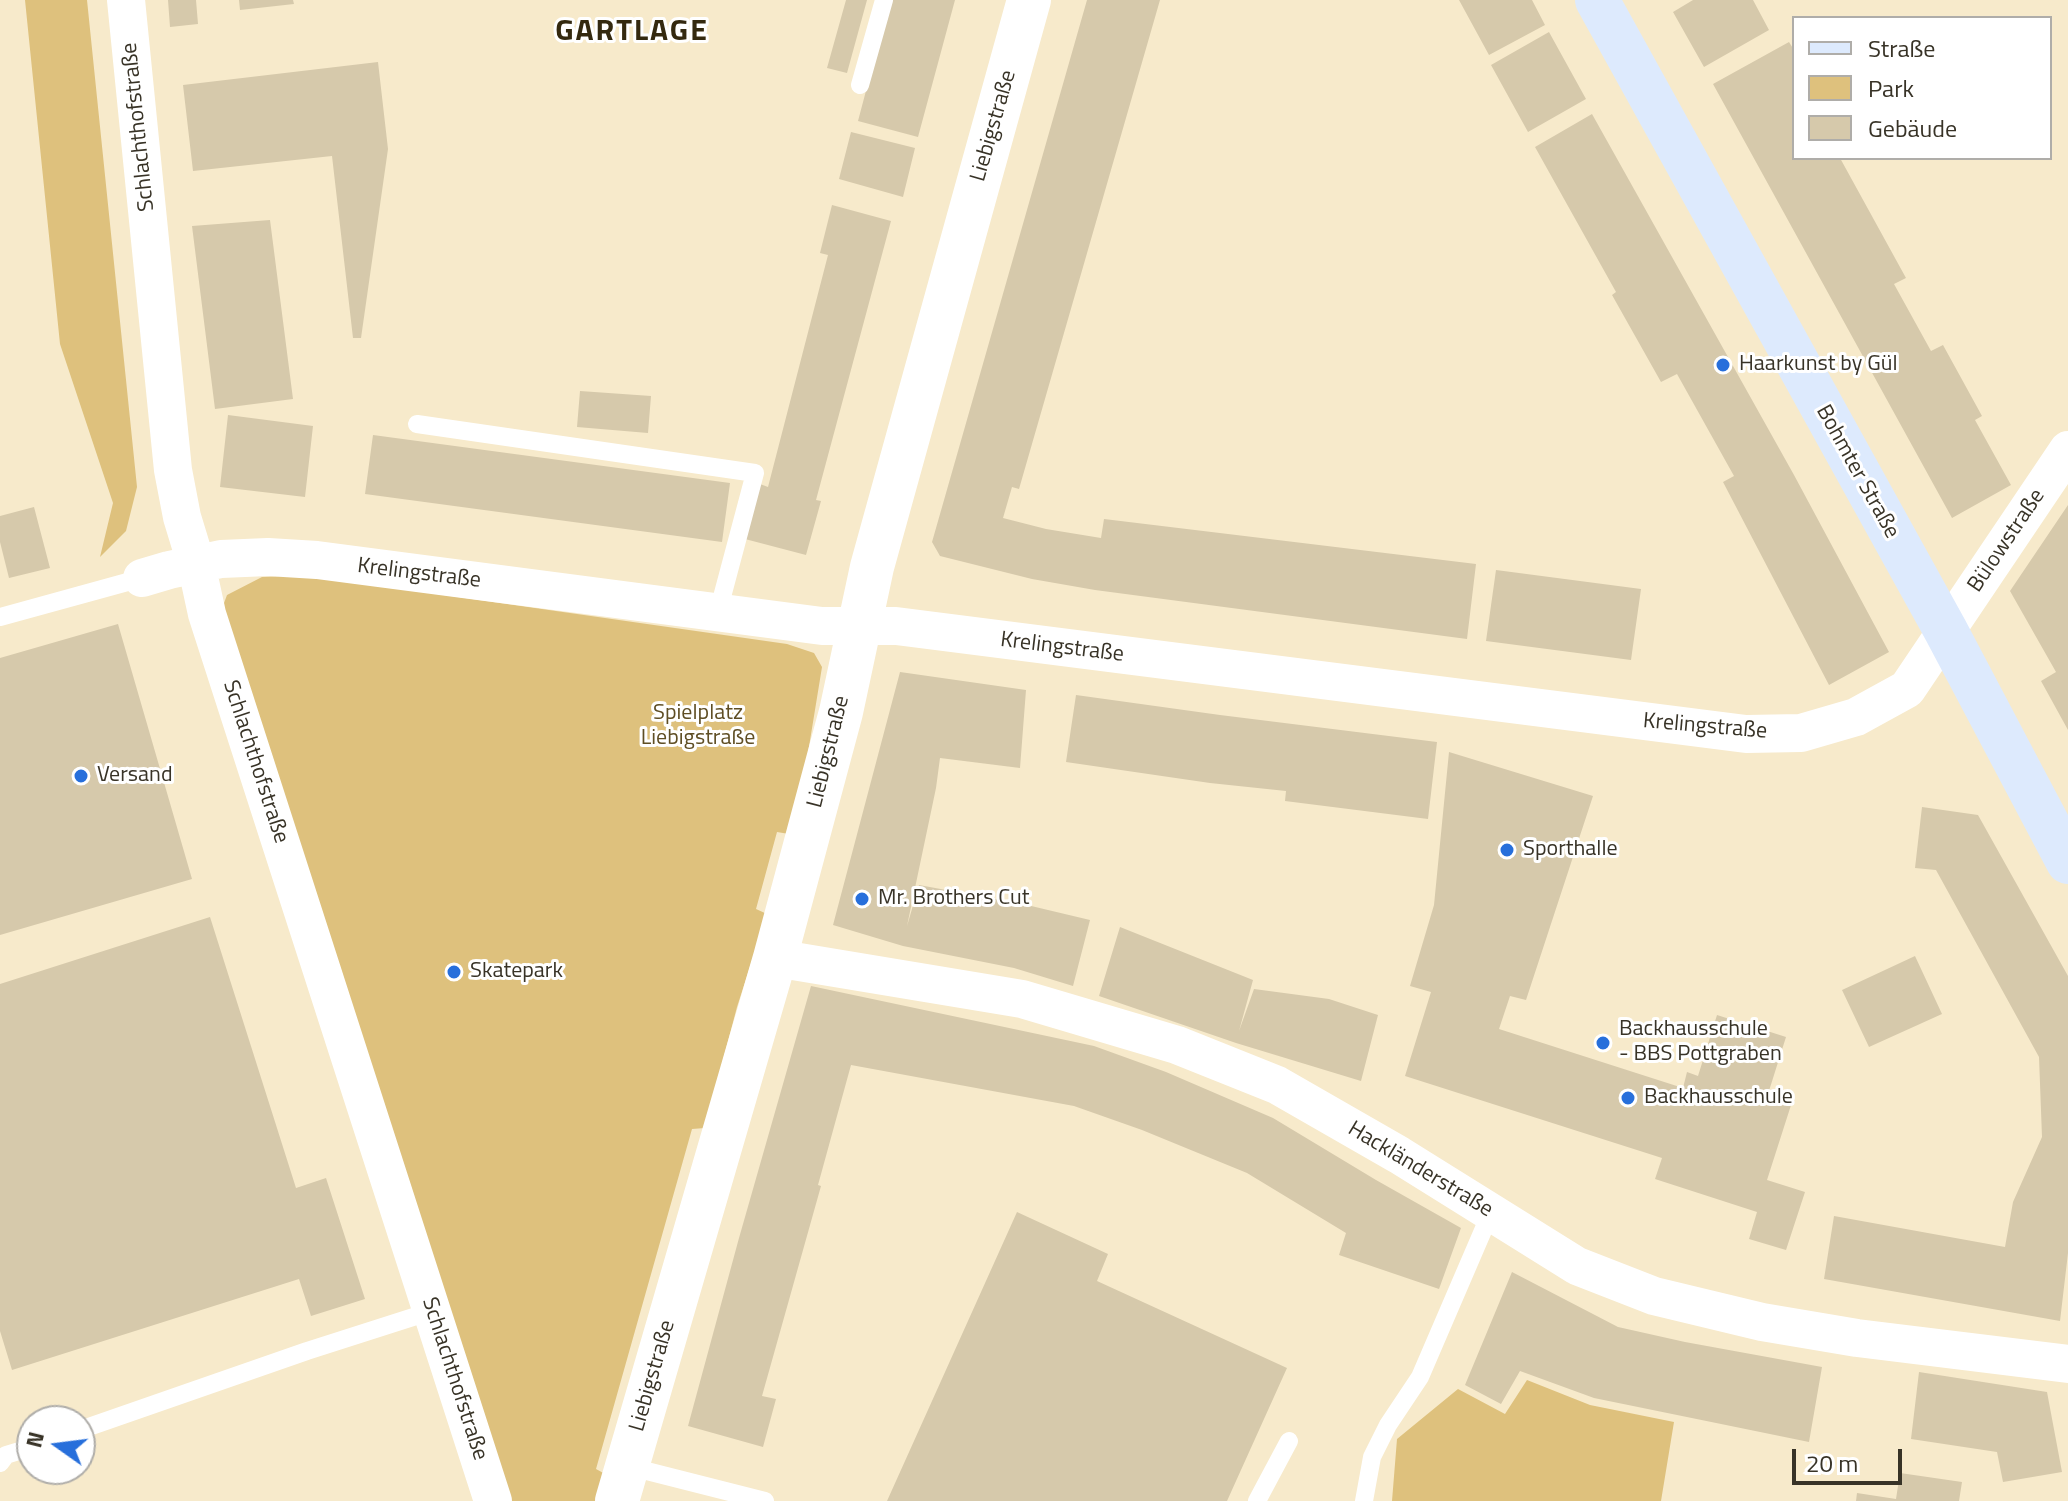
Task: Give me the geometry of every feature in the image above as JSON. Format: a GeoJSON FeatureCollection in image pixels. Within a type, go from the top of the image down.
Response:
{"type":"FeatureCollection","features":[{"type":"Feature","properties":{"kind":"main road","name":"Bohmter Straße"},"geometry":{"type":"LineString","coordinates":[[1597,0],[1946,631],[2068,862]]}},
{"type":"Feature","properties":{"kind":"street","name":"Schlachthofstraße"},"geometry":{"type":"LineString","coordinates":[[126,0],[173,470],[182,517],[207,614],[493,1501]]}},
{"type":"Feature","properties":{"kind":"street","name":"Liebigstraße"},"geometry":{"type":"LineString","coordinates":[[622,1484],[775,958],[841,712],[876,553],[1029,0]]}},
{"type":"Feature","properties":{"kind":"street","name":"Bülowstraße"},"geometry":{"type":"LineString","coordinates":[[1946,631],[2068,450]]}},
{"type":"Feature","properties":{"kind":"street","name":"Krelingstraße"},"geometry":{"type":"LineString","coordinates":[[142,578],[221,559],[268,557],[317,560],[822,626],[896,626],[1746,734],[1801,733],[1856,717],[1907,689],[1946,631]]}},
{"type":"Feature","properties":{"kind":"street","name":"Hackländerstraße"},"geometry":{"type":"LineString","coordinates":[[775,958],[1022,999],[1177,1045],[1277,1085],[1399,1155],[1577,1266],[1654,1296],[1762,1322],[1857,1338],[2068,1364]]}},
{"type":"Feature","properties":{"kind":"lane"},"geometry":{"type":"LineString","coordinates":[[860,85],[884,0]]}},
{"type":"Feature","properties":{"kind":"lane"},"geometry":{"type":"LineString","coordinates":[[417,424],[755,473],[718,612]]}},
{"type":"Feature","properties":{"kind":"lane"},"geometry":{"type":"LineString","coordinates":[[0,617],[142,578]]}},
{"type":"Feature","properties":{"kind":"lane"},"geometry":{"type":"LineString","coordinates":[[1364,1501],[1372,1457],[1388,1425],[1420,1377],[1491,1212]]}},
{"type":"Feature","properties":{"kind":"lane"},"geometry":{"type":"LineString","coordinates":[[96,1424],[432,1311]]}},
{"type":"Feature","properties":{"kind":"lane"},"geometry":{"type":"LineString","coordinates":[[1257,1501],[1289,1441]]}},
{"type":"Feature","properties":{"kind":"lane"},"geometry":{"type":"LineString","coordinates":[[0,1463],[6,1455],[16,1452]]}},
{"type":"Feature","properties":{"kind":"lane"},"geometry":{"type":"LineString","coordinates":[[622,1484],[765,1501]]}},
{"type":"Feature","properties":{"kind":"green space"},"geometry":{"type":"Polygon","coordinates":[[[25,0],[87,0],[137,487],[126,531],[100,557],[113,503],[60,344],[25,0]]]}},
{"type":"Feature","properties":{"kind":"green space","name":"Spielplatz Liebigstraße"},"geometry":{"type":"Polygon","coordinates":[[[304,575],[787,644],[814,653],[822,667],[806,765],[789,834],[777,832],[756,909],[767,914],[737,1007],[705,1128],[692,1129],[596,1469],[607,1475],[599,1501],[502,1501],[220,614],[227,595],[262,577],[304,575]]]}},
{"type":"Feature","properties":{"kind":"green space"},"geometry":{"type":"Polygon","coordinates":[[[1527,1380],[1590,1405],[1674,1422],[1661,1501],[1392,1501],[1397,1439],[1458,1389],[1505,1414],[1527,1380]]]}},
{"type":"Feature","properties":{"kind":"building"},"geometry":{"type":"Polygon","coordinates":[[[168,0],[196,0],[198,24],[170,27],[168,0]]]}},
{"type":"Feature","properties":{"kind":"building"},"geometry":{"type":"Polygon","coordinates":[[[239,0],[293,0],[294,4],[240,10],[239,0]]]}},
{"type":"Feature","properties":{"kind":"building"},"geometry":{"type":"Polygon","coordinates":[[[846,0],[867,0],[847,73],[827,68],[846,0]]]}},
{"type":"Feature","properties":{"kind":"building"},"geometry":{"type":"Polygon","coordinates":[[[890,0],[955,0],[918,137],[858,121],[890,0]]]}},
{"type":"Feature","properties":{"kind":"building"},"geometry":{"type":"Polygon","coordinates":[[[1087,0],[1160,0],[1019,489],[1012,487],[1003,518],[1101,538],[1104,519],[1476,564],[1467,639],[1095,590],[1032,579],[940,556],[932,542],[1087,0]]]}},
{"type":"Feature","properties":{"kind":"building"},"geometry":{"type":"Polygon","coordinates":[[[1459,0],[1532,0],[1545,25],[1489,55],[1459,0]]]}},
{"type":"Feature","properties":{"kind":"building"},"geometry":{"type":"Polygon","coordinates":[[[1693,0],[1753,0],[1769,30],[1704,67],[1673,12],[1693,0]]]}},
{"type":"Feature","properties":{"kind":"building"},"geometry":{"type":"Polygon","coordinates":[[[1549,32],[1586,99],[1528,132],[1491,65],[1549,32]]]}},
{"type":"Feature","properties":{"kind":"building"},"geometry":{"type":"Polygon","coordinates":[[[1789,42],[1792,47],[1792,160],[1841,160],[1906,278],[1894,284],[1931,351],[1943,345],[1982,416],[1975,420],[2011,485],[1952,518],[1713,84],[1789,42]]]}},
{"type":"Feature","properties":{"kind":"building"},"geometry":{"type":"Polygon","coordinates":[[[378,62],[388,149],[361,338],[353,338],[332,156],[193,171],[183,85],[378,62]]]}},
{"type":"Feature","properties":{"kind":"building"},"geometry":{"type":"Polygon","coordinates":[[[1592,114],[1889,652],[1829,685],[1723,482],[1734,476],[1677,374],[1661,382],[1612,295],[1616,292],[1535,147],[1592,114]]]}},
{"type":"Feature","properties":{"kind":"building"},"geometry":{"type":"Polygon","coordinates":[[[851,132],[915,148],[903,197],[839,179],[851,132]]]}},
{"type":"Feature","properties":{"kind":"building"},"geometry":{"type":"Polygon","coordinates":[[[832,205],[891,221],[816,500],[821,501],[806,555],[745,539],[760,484],[768,487],[828,255],[820,253],[832,205]]]}},
{"type":"Feature","properties":{"kind":"building"},"geometry":{"type":"Polygon","coordinates":[[[270,220],[293,399],[215,409],[192,226],[270,220]]]}},
{"type":"Feature","properties":{"kind":"building"},"geometry":{"type":"Polygon","coordinates":[[[580,391],[651,396],[648,433],[577,427],[580,391]]]}},
{"type":"Feature","properties":{"kind":"building"},"geometry":{"type":"Polygon","coordinates":[[[228,415],[313,426],[305,497],[220,487],[228,415]]]}},
{"type":"Feature","properties":{"kind":"building"},"geometry":{"type":"Polygon","coordinates":[[[373,435],[730,483],[722,542],[365,494],[373,435]]]}},
{"type":"Feature","properties":{"kind":"building"},"geometry":{"type":"Polygon","coordinates":[[[2068,505],[2068,730],[2041,681],[2056,672],[2010,591],[2068,505]]]}},
{"type":"Feature","properties":{"kind":"building"},"geometry":{"type":"Polygon","coordinates":[[[34,507],[50,568],[9,578],[0,542],[0,516],[34,507]]]}},
{"type":"Feature","properties":{"kind":"building"},"geometry":{"type":"Polygon","coordinates":[[[1496,570],[1641,589],[1631,660],[1486,641],[1496,570]]]}},
{"type":"Feature","properties":{"kind":"building","name":"Versand"},"geometry":{"type":"Polygon","coordinates":[[[118,624],[192,879],[0,935],[0,658],[118,624]]]}},
{"type":"Feature","properties":{"kind":"building"},"geometry":{"type":"Polygon","coordinates":[[[900,672],[1026,690],[1020,768],[940,758],[907,926],[919,885],[1090,920],[1073,986],[1014,968],[903,946],[833,925],[900,672]]]}},
{"type":"Feature","properties":{"kind":"building"},"geometry":{"type":"Polygon","coordinates":[[[1076,695],[1437,742],[1428,819],[1285,801],[1286,791],[1066,762],[1076,695]]]}},
{"type":"Feature","properties":{"kind":"building"},"geometry":{"type":"Polygon","coordinates":[[[1449,752],[1593,796],[1526,1000],[1510,996],[1499,1029],[1683,1088],[1687,1072],[1698,1076],[1717,1015],[1786,1037],[1768,1094],[1792,1102],[1767,1180],[1805,1192],[1786,1250],[1749,1239],[1757,1212],[1655,1179],[1662,1158],[1405,1076],[1431,992],[1410,986],[1434,905],[1449,752]]]}},
{"type":"Feature","properties":{"kind":"building"},"geometry":{"type":"Polygon","coordinates":[[[1922,807],[1978,815],[2068,976],[2068,1253],[2060,1321],[1824,1279],[1834,1216],[2005,1247],[2013,1202],[2042,1137],[2039,1057],[1936,870],[1915,868],[1922,807]]]}},
{"type":"Feature","properties":{"kind":"building"},"geometry":{"type":"Polygon","coordinates":[[[210,917],[296,1188],[326,1178],[365,1299],[311,1316],[299,1279],[12,1370],[0,1331],[0,984],[210,917]]]}},
{"type":"Feature","properties":{"kind":"building"},"geometry":{"type":"Polygon","coordinates":[[[1120,927],[1253,980],[1239,1031],[1254,989],[1329,999],[1378,1015],[1361,1081],[1236,1043],[1099,996],[1120,927]]]}},
{"type":"Feature","properties":{"kind":"building"},"geometry":{"type":"Polygon","coordinates":[[[1915,956],[1942,1014],[1869,1047],[1842,990],[1915,956]]]}},
{"type":"Feature","properties":{"kind":"building"},"geometry":{"type":"Polygon","coordinates":[[[811,986],[1094,1046],[1166,1072],[1273,1118],[1461,1228],[1439,1289],[1339,1255],[1346,1233],[1247,1173],[1142,1130],[1074,1106],[851,1065],[818,1185],[821,1186],[762,1396],[776,1399],[763,1447],[688,1426],[811,986]]]}},
{"type":"Feature","properties":{"kind":"building"},"geometry":{"type":"Polygon","coordinates":[[[1017,1212],[1108,1254],[1097,1281],[1287,1368],[1227,1501],[887,1501],[1017,1212]]]}},
{"type":"Feature","properties":{"kind":"building"},"geometry":{"type":"Polygon","coordinates":[[[1512,1272],[1618,1327],[1822,1367],[1809,1442],[1594,1398],[1520,1371],[1501,1404],[1465,1385],[1512,1272]]]}},
{"type":"Feature","properties":{"kind":"building"},"geometry":{"type":"Polygon","coordinates":[[[1919,1372],[2047,1392],[2062,1472],[2003,1482],[1997,1452],[1911,1439],[1919,1372]]]}},
{"type":"Feature","properties":{"kind":"building"},"geometry":{"type":"Polygon","coordinates":[[[1900,1473],[1962,1482],[1959,1501],[1856,1501],[1857,1493],[1896,1499],[1900,1473]]]}},
{"type":"Feature","properties":{"kind":"place","name":"Haarkunst by Gül"},"geometry":{"type":"Point","coordinates":[1723,365]}},
{"type":"Feature","properties":{"kind":"place","name":"Versand"},"geometry":{"type":"Point","coordinates":[81,776]}},
{"type":"Feature","properties":{"kind":"place","name":"Sporthalle"},"geometry":{"type":"Point","coordinates":[1507,850]}},
{"type":"Feature","properties":{"kind":"place","name":"Mr. Brothers Cut"},"geometry":{"type":"Point","coordinates":[862,899]}},
{"type":"Feature","properties":{"kind":"place","name":"Skatepark"},"geometry":{"type":"Point","coordinates":[454,972]}},
{"type":"Feature","properties":{"kind":"place","name":"Backhausschule - BBS Pottgraben"},"geometry":{"type":"Point","coordinates":[1603,1043]}},
{"type":"Feature","properties":{"kind":"place","name":"Backhausschule"},"geometry":{"type":"Point","coordinates":[1628,1098]}},
{"type":"Feature","properties":{"kind":"district","name":"GARTLAGE"},"geometry":{"type":"Point","coordinates":[632,33]}}]}
